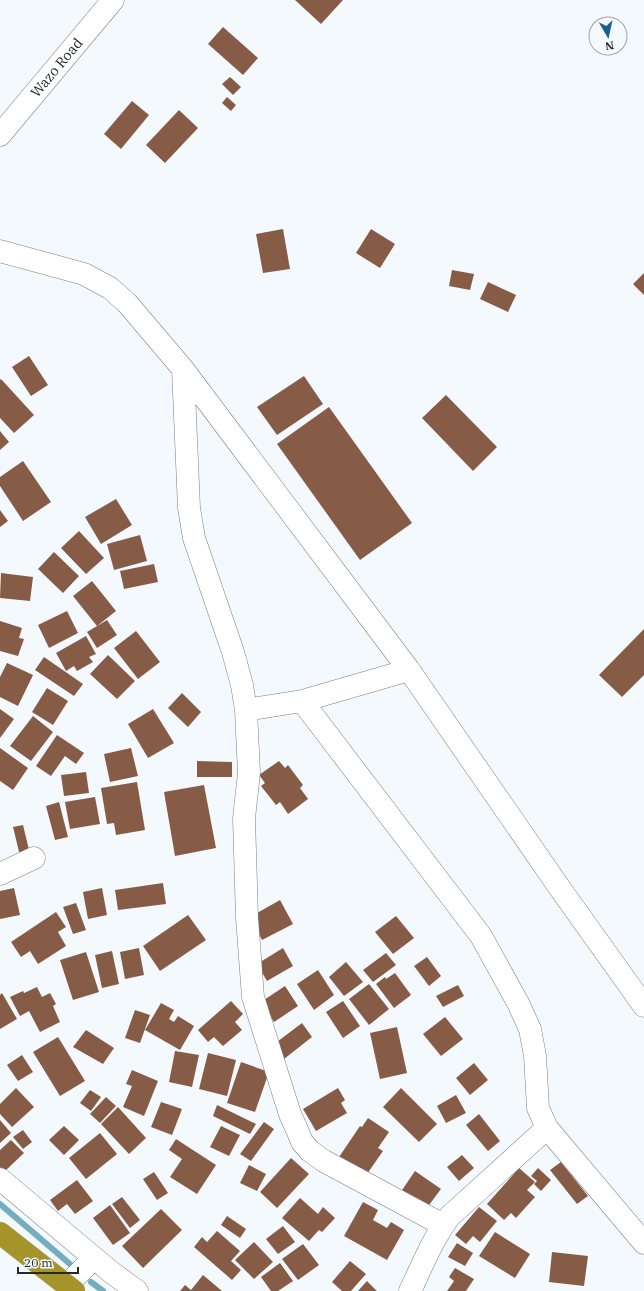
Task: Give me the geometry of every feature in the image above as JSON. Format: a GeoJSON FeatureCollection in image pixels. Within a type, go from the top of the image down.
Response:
{"type":"FeatureCollection","features":[{"type":"Feature","properties":{"kind":"highway"},"geometry":{"type":"LineString","coordinates":[[1,1236],[70,1288]]}},
{"type":"Feature","properties":{"kind":"street","name":"Wazo Road"},"geometry":{"type":"LineString","coordinates":[[0,135],[113,0]]}},
{"type":"Feature","properties":{"kind":"street"},"geometry":{"type":"LineString","coordinates":[[0,251],[84,274],[110,288],[128,303],[183,369],[409,670],[555,881],[644,1006]]}},
{"type":"Feature","properties":{"kind":"street"},"geometry":{"type":"LineString","coordinates":[[183,369],[188,500],[194,538],[233,652],[242,685],[246,710],[249,773],[244,818],[247,918],[253,997],[290,1114],[302,1142],[310,1151],[324,1161],[443,1225]]}},
{"type":"Feature","properties":{"kind":"street"},"geometry":{"type":"LineString","coordinates":[[246,710],[302,701],[409,670]]}},
{"type":"Feature","properties":{"kind":"street"},"geometry":{"type":"LineString","coordinates":[[302,701],[481,936],[518,1003],[530,1029],[535,1056],[538,1108],[547,1128],[644,1243]]}},
{"type":"Feature","properties":{"kind":"street"},"geometry":{"type":"LineString","coordinates":[[0,874],[34,858]]}},
{"type":"Feature","properties":{"kind":"street"},"geometry":{"type":"LineString","coordinates":[[410,1291],[443,1225],[460,1206],[547,1128]]}},
{"type":"Feature","properties":{"kind":"street"},"geometry":{"type":"LineString","coordinates":[[0,1179],[94,1258],[137,1291]]}},
{"type":"Feature","properties":{"kind":"street"},"geometry":{"type":"LineString","coordinates":[[70,1288],[94,1258]]}},
{"type":"Feature","properties":{"kind":"building"},"geometry":{"type":"Polygon","coordinates":[[[295,0],[343,0],[321,24],[295,0]]]}},
{"type":"Feature","properties":{"kind":"building"},"geometry":{"type":"Polygon","coordinates":[[[223,27],[258,58],[243,75],[208,44],[223,27]]]}},
{"type":"Feature","properties":{"kind":"building"},"geometry":{"type":"Polygon","coordinates":[[[230,77],[241,87],[233,95],[222,84],[230,77]]]}},
{"type":"Feature","properties":{"kind":"building"},"geometry":{"type":"Polygon","coordinates":[[[227,97],[236,105],[231,111],[222,103],[227,97]]]}},
{"type":"Feature","properties":{"kind":"building"},"geometry":{"type":"Polygon","coordinates":[[[132,101],[149,115],[121,149],[104,134],[132,101]]]}},
{"type":"Feature","properties":{"kind":"building"},"geometry":{"type":"Polygon","coordinates":[[[179,110],[198,128],[165,163],[146,145],[179,110]]]}},
{"type":"Feature","properties":{"kind":"building"},"geometry":{"type":"Polygon","coordinates":[[[283,229],[290,269],[263,273],[256,234],[283,229]]]}},
{"type":"Feature","properties":{"kind":"building"},"geometry":{"type":"Polygon","coordinates":[[[371,229],[395,244],[380,268],[356,253],[371,229]]]}},
{"type":"Feature","properties":{"kind":"building"},"geometry":{"type":"Polygon","coordinates":[[[452,270],[474,274],[470,290],[449,286],[452,270]]]}},
{"type":"Feature","properties":{"kind":"building"},"geometry":{"type":"Polygon","coordinates":[[[644,273],[644,295],[633,284],[644,273]]]}},
{"type":"Feature","properties":{"kind":"building"},"geometry":{"type":"Polygon","coordinates":[[[488,282],[516,295],[508,312],[480,299],[488,282]]]}},
{"type":"Feature","properties":{"kind":"building"},"geometry":{"type":"Polygon","coordinates":[[[29,356],[48,385],[31,396],[12,367],[29,356]]]}},
{"type":"Feature","properties":{"kind":"building"},"geometry":{"type":"Polygon","coordinates":[[[304,376],[323,404],[277,435],[257,407],[304,376]]]}},
{"type":"Feature","properties":{"kind":"building"},"geometry":{"type":"Polygon","coordinates":[[[1,379],[34,415],[14,433],[0,418],[1,379]]]}},
{"type":"Feature","properties":{"kind":"building"},"geometry":{"type":"Polygon","coordinates":[[[446,395],[497,447],[473,471],[422,418],[446,395]]]}},
{"type":"Feature","properties":{"kind":"building"},"geometry":{"type":"Polygon","coordinates":[[[329,407],[412,523],[360,560],[277,444],[329,407]]]}},
{"type":"Feature","properties":{"kind":"building"},"geometry":{"type":"Polygon","coordinates":[[[0,431],[9,442],[0,450],[0,431]]]}},
{"type":"Feature","properties":{"kind":"building"},"geometry":{"type":"Polygon","coordinates":[[[23,461],[51,502],[23,521],[0,486],[0,477],[23,461]]]}},
{"type":"Feature","properties":{"kind":"building"},"geometry":{"type":"Polygon","coordinates":[[[116,499],[132,525],[101,544],[85,517],[116,499]]]}},
{"type":"Feature","properties":{"kind":"building"},"geometry":{"type":"Polygon","coordinates":[[[0,510],[8,521],[0,527],[0,510]]]}},
{"type":"Feature","properties":{"kind":"building"},"geometry":{"type":"Polygon","coordinates":[[[79,531],[104,558],[86,574],[61,548],[79,531]]]}},
{"type":"Feature","properties":{"kind":"building"},"geometry":{"type":"Polygon","coordinates":[[[140,535],[147,561],[114,570],[107,544],[140,535]]]}},
{"type":"Feature","properties":{"kind":"building"},"geometry":{"type":"Polygon","coordinates":[[[54,552],[79,576],[63,593],[38,569],[54,552]]]}},
{"type":"Feature","properties":{"kind":"building"},"geometry":{"type":"Polygon","coordinates":[[[154,564],[158,582],[124,589],[120,571],[154,564]]]}},
{"type":"Feature","properties":{"kind":"building"},"geometry":{"type":"Polygon","coordinates":[[[1,573],[33,577],[30,601],[0,598],[1,573]]]}},
{"type":"Feature","properties":{"kind":"building"},"geometry":{"type":"Polygon","coordinates":[[[92,581],[116,611],[97,626],[73,596],[92,581]]]}},
{"type":"Feature","properties":{"kind":"building"},"geometry":{"type":"Polygon","coordinates":[[[67,611],[78,633],[49,648],[38,625],[67,611]]]}},
{"type":"Feature","properties":{"kind":"building"},"geometry":{"type":"Polygon","coordinates":[[[107,620],[117,635],[97,648],[87,632],[107,620]]]}},
{"type":"Feature","properties":{"kind":"building"},"geometry":{"type":"Polygon","coordinates":[[[0,621],[22,628],[19,638],[24,639],[18,656],[0,651],[0,621]]]}},
{"type":"Feature","properties":{"kind":"building"},"geometry":{"type":"Polygon","coordinates":[[[644,629],[644,675],[622,697],[599,675],[644,629]]]}},
{"type":"Feature","properties":{"kind":"building"},"geometry":{"type":"Polygon","coordinates":[[[136,631],[160,662],[138,679],[114,648],[136,631]]]}},
{"type":"Feature","properties":{"kind":"building"},"geometry":{"type":"Polygon","coordinates":[[[86,636],[96,654],[89,657],[93,662],[77,671],[74,666],[66,671],[56,653],[86,636]]]}},
{"type":"Feature","properties":{"kind":"building"},"geometry":{"type":"Polygon","coordinates":[[[108,655],[135,681],[117,699],[90,674],[108,655]]]}},
{"type":"Feature","properties":{"kind":"building"},"geometry":{"type":"Polygon","coordinates":[[[44,657],[83,684],[74,696],[35,670],[44,657]]]}},
{"type":"Feature","properties":{"kind":"building"},"geometry":{"type":"Polygon","coordinates":[[[7,663],[33,675],[18,706],[0,697],[0,677],[7,663]]]}},
{"type":"Feature","properties":{"kind":"building"},"geometry":{"type":"Polygon","coordinates":[[[47,688],[68,701],[53,725],[32,712],[47,688]]]}},
{"type":"Feature","properties":{"kind":"building"},"geometry":{"type":"Polygon","coordinates":[[[182,693],[201,712],[188,727],[168,708],[182,693]]]}},
{"type":"Feature","properties":{"kind":"building"},"geometry":{"type":"Polygon","coordinates":[[[0,709],[14,719],[0,738],[0,709]]]}},
{"type":"Feature","properties":{"kind":"building"},"geometry":{"type":"Polygon","coordinates":[[[153,709],[174,743],[148,758],[128,724],[153,709]]]}},
{"type":"Feature","properties":{"kind":"building"},"geometry":{"type":"Polygon","coordinates":[[[33,716],[53,732],[31,761],[10,746],[33,716]]]}},
{"type":"Feature","properties":{"kind":"building"},"geometry":{"type":"Polygon","coordinates":[[[57,735],[84,753],[76,764],[65,756],[51,776],[36,766],[57,735]]]}},
{"type":"Feature","properties":{"kind":"building"},"geometry":{"type":"Polygon","coordinates":[[[0,748],[28,768],[13,790],[0,781],[0,748]]]}},
{"type":"Feature","properties":{"kind":"building"},"geometry":{"type":"Polygon","coordinates":[[[131,748],[138,776],[110,782],[104,754],[131,748]]]}},
{"type":"Feature","properties":{"kind":"building"},"geometry":{"type":"Polygon","coordinates":[[[197,761],[232,762],[232,777],[197,777],[197,761]]]}},
{"type":"Feature","properties":{"kind":"building"},"geometry":{"type":"Polygon","coordinates":[[[279,761],[285,768],[288,765],[303,785],[300,788],[308,799],[288,814],[280,802],[276,805],[261,786],[265,783],[259,775],[279,761]]]}},
{"type":"Feature","properties":{"kind":"building"},"geometry":{"type":"Polygon","coordinates":[[[86,772],[89,793],[64,796],[61,775],[86,772]]]}},
{"type":"Feature","properties":{"kind":"building"},"geometry":{"type":"Polygon","coordinates":[[[137,782],[145,830],[116,835],[114,823],[107,824],[101,788],[137,782]]]}},
{"type":"Feature","properties":{"kind":"building"},"geometry":{"type":"Polygon","coordinates":[[[204,785],[216,848],[175,856],[164,792],[204,785]]]}},
{"type":"Feature","properties":{"kind":"building"},"geometry":{"type":"Polygon","coordinates":[[[95,797],[100,824],[70,829],[65,802],[95,797]]]}},
{"type":"Feature","properties":{"kind":"building"},"geometry":{"type":"Polygon","coordinates":[[[59,802],[68,837],[55,840],[46,806],[59,802]]]}},
{"type":"Feature","properties":{"kind":"building"},"geometry":{"type":"Polygon","coordinates":[[[23,825],[30,854],[20,856],[13,827],[23,825]]]}},
{"type":"Feature","properties":{"kind":"building"},"geometry":{"type":"Polygon","coordinates":[[[163,883],[166,904],[118,910],[115,890],[163,883]]]}},
{"type":"Feature","properties":{"kind":"building"},"geometry":{"type":"Polygon","coordinates":[[[14,888],[20,915],[0,919],[0,891],[14,888]]]}},
{"type":"Feature","properties":{"kind":"building"},"geometry":{"type":"Polygon","coordinates":[[[102,888],[107,915],[88,919],[83,892],[102,888]]]}},
{"type":"Feature","properties":{"kind":"building"},"geometry":{"type":"Polygon","coordinates":[[[280,900],[293,924],[262,940],[250,917],[280,900]]]}},
{"type":"Feature","properties":{"kind":"building"},"geometry":{"type":"Polygon","coordinates":[[[76,903],[86,930],[73,934],[63,907],[76,903]]]}},
{"type":"Feature","properties":{"kind":"building"},"geometry":{"type":"Polygon","coordinates":[[[56,912],[66,927],[58,932],[66,946],[38,964],[30,951],[21,957],[11,942],[56,912]]]}},
{"type":"Feature","properties":{"kind":"building"},"geometry":{"type":"Polygon","coordinates":[[[188,915],[206,940],[160,971],[143,946],[188,915]]]}},
{"type":"Feature","properties":{"kind":"building"},"geometry":{"type":"Polygon","coordinates":[[[396,916],[414,938],[393,954],[375,932],[396,916]]]}},
{"type":"Feature","properties":{"kind":"building"},"geometry":{"type":"Polygon","coordinates":[[[139,948],[144,975],[125,979],[120,952],[139,948]]]}},
{"type":"Feature","properties":{"kind":"building"},"geometry":{"type":"Polygon","coordinates":[[[283,948],[293,966],[267,981],[257,964],[283,948]]]}},
{"type":"Feature","properties":{"kind":"building"},"geometry":{"type":"Polygon","coordinates":[[[112,951],[119,984],[102,988],[95,955],[112,951]]]}},
{"type":"Feature","properties":{"kind":"building"},"geometry":{"type":"Polygon","coordinates":[[[86,952],[99,992],[73,1000],[60,960],[86,952]]]}},
{"type":"Feature","properties":{"kind":"building"},"geometry":{"type":"Polygon","coordinates":[[[386,953],[396,965],[373,982],[363,970],[386,953]]]}},
{"type":"Feature","properties":{"kind":"building"},"geometry":{"type":"Polygon","coordinates":[[[427,957],[441,976],[429,986],[414,966],[427,957]]]}},
{"type":"Feature","properties":{"kind":"building"},"geometry":{"type":"Polygon","coordinates":[[[346,962],[363,982],[344,996],[329,977],[346,962]]]}},
{"type":"Feature","properties":{"kind":"building"},"geometry":{"type":"Polygon","coordinates":[[[318,970],[334,995],[314,1010],[297,984],[318,970]]]}},
{"type":"Feature","properties":{"kind":"building"},"geometry":{"type":"Polygon","coordinates":[[[395,973],[411,995],[394,1008],[376,984],[385,977],[386,979],[395,973]]]}},
{"type":"Feature","properties":{"kind":"building"},"geometry":{"type":"Polygon","coordinates":[[[369,984],[389,1009],[369,1025],[349,999],[369,984]]]}},
{"type":"Feature","properties":{"kind":"building"},"geometry":{"type":"Polygon","coordinates":[[[458,985],[464,996],[443,1007],[436,996],[458,985]]]}},
{"type":"Feature","properties":{"kind":"building"},"geometry":{"type":"Polygon","coordinates":[[[285,986],[298,1006],[274,1022],[261,1002],[285,986]]]}},
{"type":"Feature","properties":{"kind":"building"},"geometry":{"type":"Polygon","coordinates":[[[37,987],[42,997],[50,993],[56,1004],[53,1006],[60,1022],[40,1032],[29,1011],[20,1016],[10,997],[37,987]]]}},
{"type":"Feature","properties":{"kind":"building"},"geometry":{"type":"Polygon","coordinates":[[[2,993],[17,1019],[0,1029],[0,995],[2,993]]]}},
{"type":"Feature","properties":{"kind":"building"},"geometry":{"type":"Polygon","coordinates":[[[231,1001],[243,1014],[235,1022],[242,1030],[223,1046],[214,1037],[208,1042],[198,1030],[231,1001]]]}},
{"type":"Feature","properties":{"kind":"building"},"geometry":{"type":"Polygon","coordinates":[[[343,1001],[360,1026],[343,1038],[326,1012],[343,1001]]]}},
{"type":"Feature","properties":{"kind":"building"},"geometry":{"type":"Polygon","coordinates":[[[161,1003],[174,1010],[169,1019],[174,1022],[178,1016],[194,1026],[180,1050],[145,1030],[161,1003]]]}},
{"type":"Feature","properties":{"kind":"building"},"geometry":{"type":"Polygon","coordinates":[[[135,1010],[150,1015],[140,1043],[125,1038],[135,1010]]]}},
{"type":"Feature","properties":{"kind":"building"},"geometry":{"type":"Polygon","coordinates":[[[445,1017],[463,1039],[441,1056],[423,1034],[445,1017]]]}},
{"type":"Feature","properties":{"kind":"building"},"geometry":{"type":"Polygon","coordinates":[[[302,1023],[312,1037],[284,1059],[273,1045],[302,1023]]]}},
{"type":"Feature","properties":{"kind":"building"},"geometry":{"type":"Polygon","coordinates":[[[397,1027],[407,1073],[380,1079],[370,1033],[397,1027]]]}},
{"type":"Feature","properties":{"kind":"building"},"geometry":{"type":"Polygon","coordinates":[[[86,1030],[114,1048],[103,1064],[73,1047],[86,1030]]]}},
{"type":"Feature","properties":{"kind":"building"},"geometry":{"type":"Polygon","coordinates":[[[58,1037],[85,1081],[60,1096],[33,1052],[58,1037]]]}},
{"type":"Feature","properties":{"kind":"building"},"geometry":{"type":"Polygon","coordinates":[[[175,1051],[199,1055],[192,1087],[169,1082],[175,1051]]]}},
{"type":"Feature","properties":{"kind":"building"},"geometry":{"type":"Polygon","coordinates":[[[208,1053],[236,1060],[227,1096],[199,1089],[208,1053]]]}},
{"type":"Feature","properties":{"kind":"building"},"geometry":{"type":"Polygon","coordinates":[[[22,1055],[33,1072],[18,1081],[7,1065],[22,1055]]]}},
{"type":"Feature","properties":{"kind":"building"},"geometry":{"type":"Polygon","coordinates":[[[241,1062],[269,1072],[255,1112],[227,1103],[241,1062]]]}},
{"type":"Feature","properties":{"kind":"building"},"geometry":{"type":"Polygon","coordinates":[[[474,1063],[488,1080],[470,1095],[456,1078],[474,1063]]]}},
{"type":"Feature","properties":{"kind":"building"},"geometry":{"type":"Polygon","coordinates":[[[132,1070],[158,1081],[144,1116],[123,1107],[132,1086],[126,1084],[132,1070]]]}},
{"type":"Feature","properties":{"kind":"building"},"geometry":{"type":"Polygon","coordinates":[[[16,1088],[34,1107],[12,1127],[0,1114],[0,1104],[16,1088]]]}},
{"type":"Feature","properties":{"kind":"building"},"geometry":{"type":"Polygon","coordinates":[[[338,1088],[345,1100],[341,1103],[347,1113],[316,1131],[303,1109],[338,1088]]]}},
{"type":"Feature","properties":{"kind":"building"},"geometry":{"type":"Polygon","coordinates":[[[401,1088],[437,1124],[419,1142],[383,1107],[401,1088]]]}},
{"type":"Feature","properties":{"kind":"building"},"geometry":{"type":"Polygon","coordinates":[[[90,1090],[101,1097],[91,1111],[80,1103],[90,1090]]]}},
{"type":"Feature","properties":{"kind":"building"},"geometry":{"type":"Polygon","coordinates":[[[456,1095],[466,1113],[446,1123],[437,1106],[456,1095]]]}},
{"type":"Feature","properties":{"kind":"building"},"geometry":{"type":"Polygon","coordinates":[[[106,1097],[116,1106],[100,1123],[90,1114],[106,1097]]]}},
{"type":"Feature","properties":{"kind":"building"},"geometry":{"type":"Polygon","coordinates":[[[161,1102],[182,1109],[172,1135],[151,1127],[161,1102]]]}},
{"type":"Feature","properties":{"kind":"building"},"geometry":{"type":"Polygon","coordinates":[[[217,1105],[256,1124],[250,1134],[213,1116],[217,1105]]]}},
{"type":"Feature","properties":{"kind":"building"},"geometry":{"type":"Polygon","coordinates":[[[118,1107],[146,1138],[129,1154],[101,1124],[118,1107]]]}},
{"type":"Feature","properties":{"kind":"building"},"geometry":{"type":"Polygon","coordinates":[[[479,1114],[500,1141],[488,1151],[466,1125],[479,1114]]]}},
{"type":"Feature","properties":{"kind":"building"},"geometry":{"type":"Polygon","coordinates":[[[368,1118],[389,1132],[378,1148],[383,1151],[367,1174],[337,1160],[360,1126],[362,1127],[368,1118]]]}},
{"type":"Feature","properties":{"kind":"building"},"geometry":{"type":"Polygon","coordinates":[[[0,1120],[11,1133],[0,1143],[0,1120]]]}},
{"type":"Feature","properties":{"kind":"building"},"geometry":{"type":"Polygon","coordinates":[[[264,1122],[274,1129],[251,1161],[240,1154],[264,1122]]]}},
{"type":"Feature","properties":{"kind":"building"},"geometry":{"type":"Polygon","coordinates":[[[64,1126],[79,1140],[64,1155],[49,1140],[64,1126]]]}},
{"type":"Feature","properties":{"kind":"building"},"geometry":{"type":"Polygon","coordinates":[[[221,1126],[240,1135],[229,1156],[210,1147],[221,1126]]]}},
{"type":"Feature","properties":{"kind":"building"},"geometry":{"type":"Polygon","coordinates":[[[23,1130],[32,1142],[23,1149],[13,1137],[23,1130]]]}},
{"type":"Feature","properties":{"kind":"building"},"geometry":{"type":"Polygon","coordinates":[[[100,1133],[117,1154],[86,1179],[69,1158],[100,1133]]]}},
{"type":"Feature","properties":{"kind":"building"},"geometry":{"type":"Polygon","coordinates":[[[176,1139],[216,1165],[197,1194],[170,1177],[182,1159],[169,1150],[176,1139]]]}},
{"type":"Feature","properties":{"kind":"building"},"geometry":{"type":"Polygon","coordinates":[[[11,1140],[24,1153],[4,1172],[0,1167],[0,1150],[11,1140]]]}},
{"type":"Feature","properties":{"kind":"building"},"geometry":{"type":"Polygon","coordinates":[[[462,1155],[474,1168],[459,1181],[447,1167],[462,1155]]]}},
{"type":"Feature","properties":{"kind":"building"},"geometry":{"type":"Polygon","coordinates":[[[291,1158],[309,1174],[277,1208],[260,1192],[291,1158]]]}},
{"type":"Feature","properties":{"kind":"building"},"geometry":{"type":"Polygon","coordinates":[[[561,1162],[588,1196],[577,1204],[550,1170],[561,1162]]]}},
{"type":"Feature","properties":{"kind":"building"},"geometry":{"type":"Polygon","coordinates":[[[249,1165],[266,1174],[257,1191],[240,1183],[249,1165]]]}},
{"type":"Feature","properties":{"kind":"building"},"geometry":{"type":"Polygon","coordinates":[[[519,1168],[535,1182],[527,1190],[535,1197],[516,1218],[511,1213],[504,1220],[487,1204],[519,1168]]]}},
{"type":"Feature","properties":{"kind":"building"},"geometry":{"type":"Polygon","coordinates":[[[538,1168],[551,1180],[541,1191],[534,1184],[537,1181],[531,1176],[538,1168]]]}},
{"type":"Feature","properties":{"kind":"building"},"geometry":{"type":"Polygon","coordinates":[[[415,1171],[441,1189],[423,1213],[398,1196],[415,1171]]]}},
{"type":"Feature","properties":{"kind":"building"},"geometry":{"type":"Polygon","coordinates":[[[154,1172],[168,1193],[157,1200],[143,1179],[154,1172]]]}},
{"type":"Feature","properties":{"kind":"building"},"geometry":{"type":"Polygon","coordinates":[[[77,1180],[93,1201],[75,1214],[67,1204],[58,1211],[50,1200],[77,1180]]]}},
{"type":"Feature","properties":{"kind":"building"},"geometry":{"type":"Polygon","coordinates":[[[122,1197],[140,1220],[130,1228],[112,1204],[122,1197]]]}},
{"type":"Feature","properties":{"kind":"building"},"geometry":{"type":"Polygon","coordinates":[[[300,1198],[318,1214],[323,1207],[335,1218],[322,1232],[319,1230],[309,1241],[282,1218],[300,1198]]]}},
{"type":"Feature","properties":{"kind":"building"},"geometry":{"type":"Polygon","coordinates":[[[363,1202],[378,1210],[373,1220],[387,1228],[391,1222],[404,1230],[387,1260],[344,1236],[363,1202]]]}},
{"type":"Feature","properties":{"kind":"building"},"geometry":{"type":"Polygon","coordinates":[[[110,1205],[130,1233],[113,1245],[93,1218],[110,1205]]]}},
{"type":"Feature","properties":{"kind":"building"},"geometry":{"type":"Polygon","coordinates":[[[479,1207],[497,1221],[480,1242],[473,1236],[466,1244],[455,1235],[479,1207]]]}},
{"type":"Feature","properties":{"kind":"building"},"geometry":{"type":"Polygon","coordinates":[[[161,1209],[182,1230],[143,1268],[122,1246],[161,1209]]]}},
{"type":"Feature","properties":{"kind":"building"},"geometry":{"type":"Polygon","coordinates":[[[227,1216],[246,1229],[240,1238],[221,1225],[227,1216]]]}},
{"type":"Feature","properties":{"kind":"building"},"geometry":{"type":"Polygon","coordinates":[[[283,1226],[295,1242],[278,1254],[266,1239],[283,1226]]]}},
{"type":"Feature","properties":{"kind":"building"},"geometry":{"type":"Polygon","coordinates":[[[217,1231],[240,1251],[231,1261],[241,1270],[232,1280],[194,1247],[202,1237],[207,1242],[217,1231]]]}},
{"type":"Feature","properties":{"kind":"building"},"geometry":{"type":"Polygon","coordinates":[[[495,1232],[530,1254],[515,1278],[479,1256],[495,1232]]]}},
{"type":"Feature","properties":{"kind":"building"},"geometry":{"type":"Polygon","coordinates":[[[254,1242],[273,1262],[254,1279],[235,1260],[254,1242]]]}},
{"type":"Feature","properties":{"kind":"building"},"geometry":{"type":"Polygon","coordinates":[[[457,1243],[473,1253],[465,1266],[448,1257],[457,1243]]]}},
{"type":"Feature","properties":{"kind":"building"},"geometry":{"type":"Polygon","coordinates":[[[303,1244],[319,1265],[298,1280],[282,1259],[303,1244]]]}},
{"type":"Feature","properties":{"kind":"building"},"geometry":{"type":"Polygon","coordinates":[[[552,1252],[588,1256],[584,1286],[549,1282],[552,1252]]]}},
{"type":"Feature","properties":{"kind":"building"},"geometry":{"type":"Polygon","coordinates":[[[350,1261],[366,1274],[351,1291],[342,1291],[332,1282],[350,1261]]]}},
{"type":"Feature","properties":{"kind":"building"},"geometry":{"type":"Polygon","coordinates":[[[280,1263],[293,1281],[278,1291],[271,1291],[261,1277],[280,1263]]]}},
{"type":"Feature","properties":{"kind":"building"},"geometry":{"type":"Polygon","coordinates":[[[455,1268],[474,1279],[466,1291],[447,1291],[454,1281],[449,1277],[455,1268]]]}},
{"type":"Feature","properties":{"kind":"building"},"geometry":{"type":"Polygon","coordinates":[[[203,1275],[222,1291],[180,1291],[185,1285],[191,1290],[203,1275]]]}},
{"type":"Feature","properties":{"kind":"building"},"geometry":{"type":"Polygon","coordinates":[[[367,1281],[377,1291],[358,1291],[367,1281]]]}},
{"type":"Feature","properties":{"kind":"waterway"},"geometry":{"type":"LineString","coordinates":[[0,1204],[70,1264]]}},
{"type":"Feature","properties":{"kind":"waterway"},"geometry":{"type":"LineString","coordinates":[[91,1282],[103,1291]]}}]}
